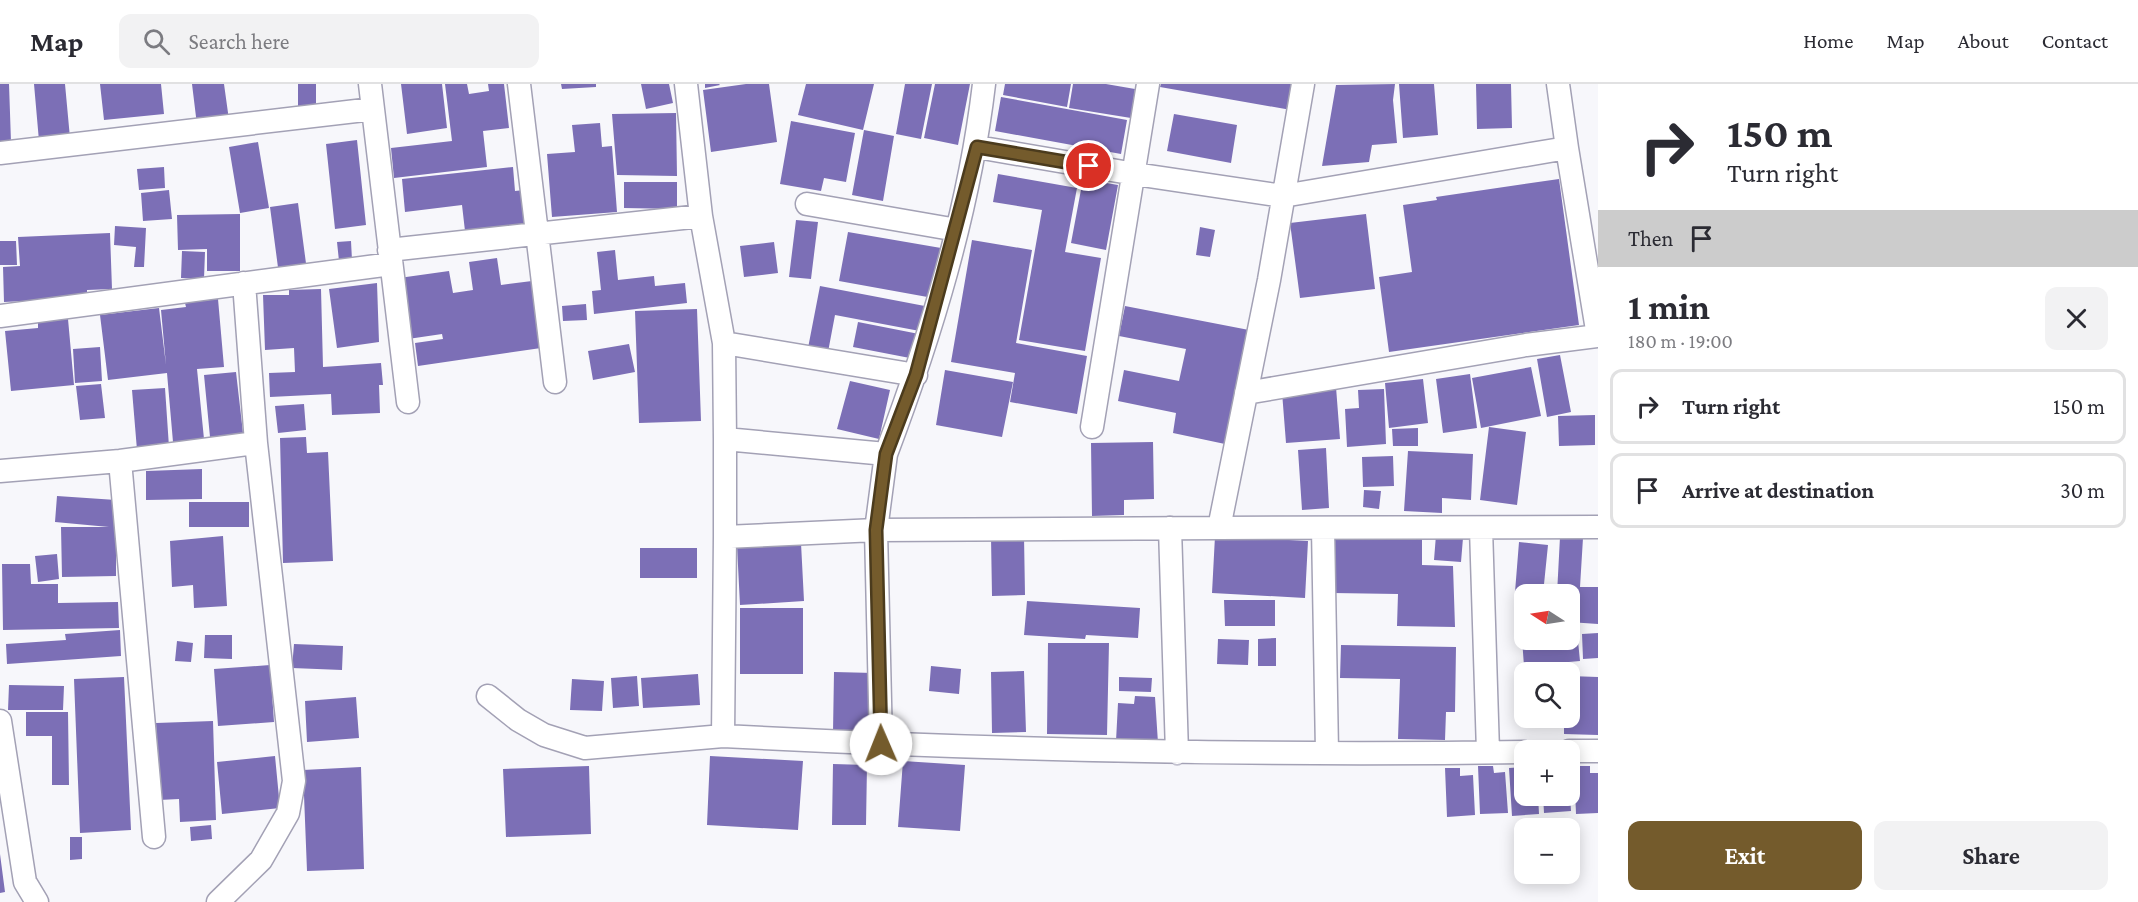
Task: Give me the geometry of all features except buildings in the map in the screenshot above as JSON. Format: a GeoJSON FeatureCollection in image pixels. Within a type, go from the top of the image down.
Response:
{"type":"FeatureCollection","features":[{"type":"Feature","properties":{"kind":"street"},"geometry":{"type":"LineString","coordinates":[[369,84],[408,402]]}},
{"type":"Feature","properties":{"kind":"street"},"geometry":{"type":"LineString","coordinates":[[519,84],[555,382]]}},
{"type":"Feature","properties":{"kind":"street"},"geometry":{"type":"LineString","coordinates":[[686,84],[701,216],[724,343],[723,736]]}},
{"type":"Feature","properties":{"kind":"street"},"geometry":{"type":"LineString","coordinates":[[881,744],[876,530],[886,454],[916,375],[957,230],[977,147],[984,84]]}},
{"type":"Feature","properties":{"kind":"street"},"geometry":{"type":"LineString","coordinates":[[1092,427],[1148,84]]}},
{"type":"Feature","properties":{"kind":"street"},"geometry":{"type":"LineString","coordinates":[[1219,528],[1284,196],[1303,84]]}},
{"type":"Feature","properties":{"kind":"street"},"geometry":{"type":"LineString","coordinates":[[1246,393],[1527,345],[1598,336],[1558,84]]}},
{"type":"Feature","properties":{"kind":"street"},"geometry":{"type":"LineString","coordinates":[[0,153],[373,109]]}},
{"type":"Feature","properties":{"kind":"street"},"geometry":{"type":"LineString","coordinates":[[977,147],[1284,196],[1567,148]]}},
{"type":"Feature","properties":{"kind":"street"},"geometry":{"type":"LineString","coordinates":[[807,204],[957,230]]}},
{"type":"Feature","properties":{"kind":"street"},"geometry":{"type":"LineString","coordinates":[[0,316],[244,283],[538,233],[701,216]]}},
{"type":"Feature","properties":{"kind":"street"},"geometry":{"type":"LineString","coordinates":[[218,902],[261,860],[288,813],[294,781],[256,443],[244,283]]}},
{"type":"Feature","properties":{"kind":"street"},"geometry":{"type":"LineString","coordinates":[[724,343],[916,375]]}},
{"type":"Feature","properties":{"kind":"street"},"geometry":{"type":"LineString","coordinates":[[725,439],[886,454]]}},
{"type":"Feature","properties":{"kind":"street"},"geometry":{"type":"LineString","coordinates":[[0,471],[120,461],[256,443]]}},
{"type":"Feature","properties":{"kind":"street"},"geometry":{"type":"LineString","coordinates":[[120,461],[154,837]]}},
{"type":"Feature","properties":{"kind":"street"},"geometry":{"type":"LineString","coordinates":[[725,537],[876,530],[1598,527]]}},
{"type":"Feature","properties":{"kind":"street"},"geometry":{"type":"LineString","coordinates":[[1170,528],[1177,753]]}},
{"type":"Feature","properties":{"kind":"street"},"geometry":{"type":"LineString","coordinates":[[1323,528],[1327,752]]}},
{"type":"Feature","properties":{"kind":"street"},"geometry":{"type":"LineString","coordinates":[[1481,528],[1488,752]]}},
{"type":"Feature","properties":{"kind":"street"},"geometry":{"type":"LineString","coordinates":[[488,696],[518,720],[544,735],[585,748],[723,736],[881,744],[1177,753],[1514,752]]}},
{"type":"Feature","properties":{"kind":"street"},"geometry":{"type":"LineString","coordinates":[[0,732],[25,882],[37,902]]}},
{"type":"Feature","properties":{"kind":"street"},"geometry":{"type":"LineString","coordinates":[[1580,751],[1598,751]]}},
{"type":"Feature","properties":{"kind":"route"},"geometry":{"type":"LineString","coordinates":[[881,744],[876,530],[886,454],[916,375],[957,230],[977,147],[1089,166]]}}]}
